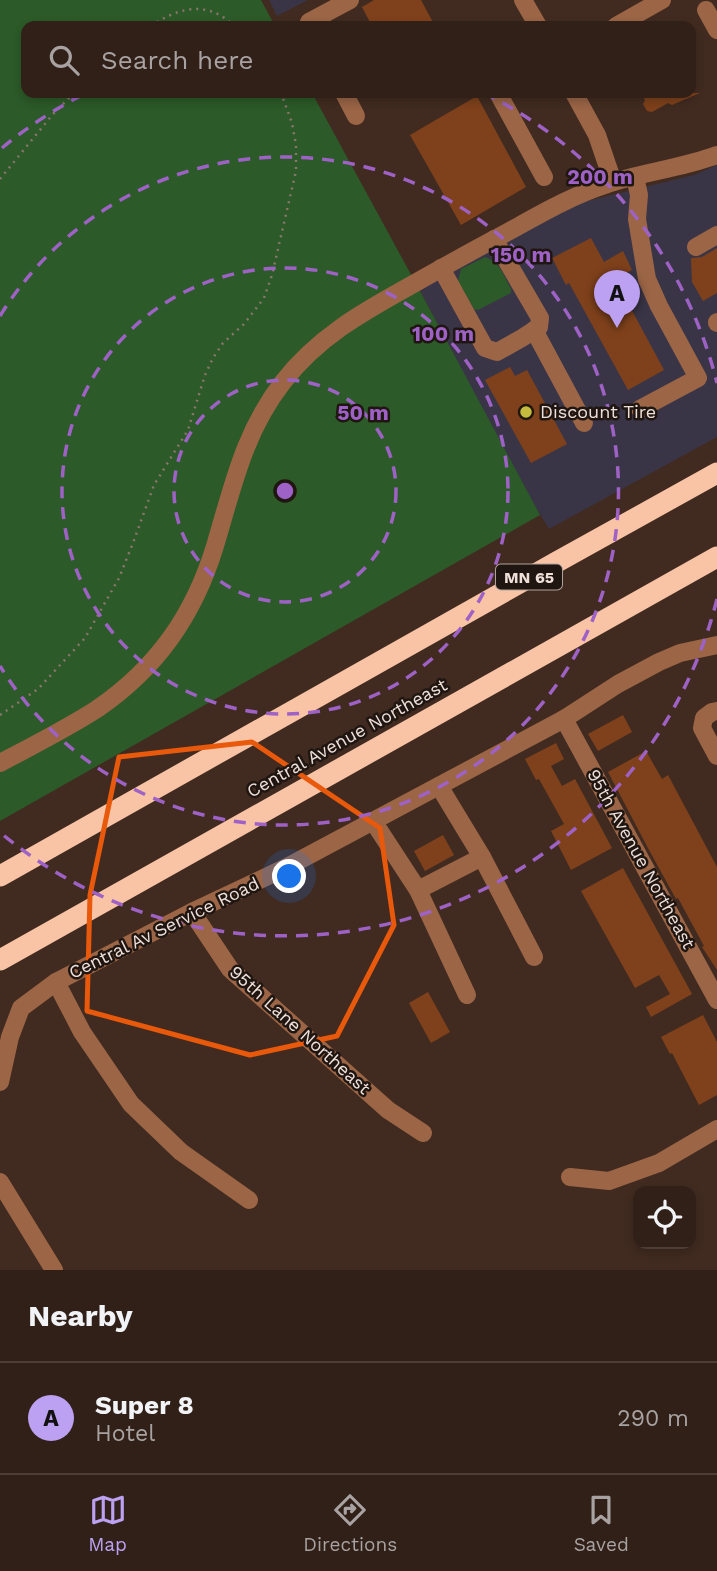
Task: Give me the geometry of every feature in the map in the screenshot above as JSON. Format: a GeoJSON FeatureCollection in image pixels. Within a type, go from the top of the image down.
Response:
{"type":"FeatureCollection","features":[{"type":"Feature","properties":{"kind":"highway","name":"MN 65"},"geometry":{"type":"LineString","coordinates":[[0,876],[717,473]]}},
{"type":"Feature","properties":{"kind":"highway","name":"Central Avenue Northeast"},"geometry":{"type":"LineString","coordinates":[[0,960],[717,557]]}},
{"type":"Feature","properties":{"kind":"street"},"geometry":{"type":"LineString","coordinates":[[311,21],[349,0]]}},
{"type":"Feature","properties":{"kind":"street"},"geometry":{"type":"LineString","coordinates":[[523,0],[535,21]]}},
{"type":"Feature","properties":{"kind":"street"},"geometry":{"type":"LineString","coordinates":[[625,21],[662,0]]}},
{"type":"Feature","properties":{"kind":"street"},"geometry":{"type":"LineString","coordinates":[[706,10],[717,30]]}},
{"type":"Feature","properties":{"kind":"street"},"geometry":{"type":"LineString","coordinates":[[347,98],[356,116]]}},
{"type":"Feature","properties":{"kind":"street"},"geometry":{"type":"LineString","coordinates":[[501,98],[544,177]]}},
{"type":"Feature","properties":{"kind":"street"},"geometry":{"type":"LineString","coordinates":[[577,98],[597,135],[613,182]]}},
{"type":"Feature","properties":{"kind":"street"},"geometry":{"type":"LineString","coordinates":[[0,763],[95,710],[137,678],[175,634],[194,600],[214,549],[244,449],[256,424],[283,382],[308,353],[335,330],[441,268],[586,192],[613,182],[680,167],[717,155]]}},
{"type":"Feature","properties":{"kind":"street"},"geometry":{"type":"LineString","coordinates":[[635,177],[639,195],[637,219],[647,279],[698,378],[640,409]]}},
{"type":"Feature","properties":{"kind":"street"},"geometry":{"type":"LineString","coordinates":[[696,247],[717,235]]}},
{"type":"Feature","properties":{"kind":"street"},"geometry":{"type":"LineString","coordinates":[[441,268],[485,348],[497,352],[539,327],[540,318],[494,239]]}},
{"type":"Feature","properties":{"kind":"street"},"geometry":{"type":"LineString","coordinates":[[534,330],[584,423]]}},
{"type":"Feature","properties":{"kind":"street","name":"Central Av Service Road"},"geometry":{"type":"LineString","coordinates":[[0,1082],[10,1037],[21,1008],[56,982],[286,867],[439,786],[564,719],[618,684],[659,662],[680,653],[717,645]]}},
{"type":"Feature","properties":{"kind":"street"},"geometry":{"type":"LineString","coordinates":[[717,711],[704,718],[702,728],[717,756]]}},
{"type":"Feature","properties":{"kind":"street","name":"95th Avenue Northeast"},"geometry":{"type":"LineString","coordinates":[[564,719],[717,1000]]}},
{"type":"Feature","properties":{"kind":"street"},"geometry":{"type":"LineString","coordinates":[[439,786],[482,857],[534,957]]}},
{"type":"Feature","properties":{"kind":"street"},"geometry":{"type":"LineString","coordinates":[[373,821],[418,890],[467,996]]}},
{"type":"Feature","properties":{"kind":"street"},"geometry":{"type":"LineString","coordinates":[[418,890],[482,857]]}},
{"type":"Feature","properties":{"kind":"street","name":"95th Lane Northeast"},"geometry":{"type":"LineString","coordinates":[[192,912],[230,969],[388,1110],[423,1133]]}},
{"type":"Feature","properties":{"kind":"street"},"geometry":{"type":"LineString","coordinates":[[56,982],[82,1032],[131,1104],[181,1152],[249,1200]]}},
{"type":"Feature","properties":{"kind":"street"},"geometry":{"type":"LineString","coordinates":[[570,1177],[609,1181],[659,1163],[717,1129]]}},
{"type":"Feature","properties":{"kind":"street"},"geometry":{"type":"LineString","coordinates":[[0,1182],[54,1270]]}},
{"type":"Feature","properties":{"kind":"path"},"geometry":{"type":"LineString","coordinates":[[160,21],[179,10],[197,8],[209,9],[229,21]]}},
{"type":"Feature","properties":{"kind":"path"},"geometry":{"type":"LineString","coordinates":[[0,179],[69,98]]}},
{"type":"Feature","properties":{"kind":"path"},"geometry":{"type":"LineString","coordinates":[[0,715],[38,689],[85,638],[119,578],[154,485],[188,430],[213,358],[264,298],[272,275],[296,171],[296,145],[283,98]]}},
{"type":"Feature","properties":{"kind":"highlighted area"},"geometry":{"type":"Polygon","coordinates":[[[252,742],[380,828],[394,925],[337,1036],[250,1055],[87,1011],[90,895],[119,757],[252,742]]]}},
{"type":"Feature","properties":{"kind":"shaded area"},"geometry":{"type":"Polygon","coordinates":[[[269,0],[308,0],[277,16],[269,0]]]}},
{"type":"Feature","properties":{"kind":"shaded area"},"geometry":{"type":"Polygon","coordinates":[[[717,165],[717,437],[549,529],[524,488],[420,291],[446,273],[579,203],[694,175],[717,165]]]}},
{"type":"Feature","properties":{"kind":"green space"},"geometry":{"type":"Polygon","coordinates":[[[0,0],[261,0],[272,21],[21,21],[21,98],[315,98],[540,515],[0,821],[0,0]]]}},
{"type":"Feature","properties":{"kind":"green space"},"geometry":{"type":"Polygon","coordinates":[[[485,257],[501,270],[511,293],[478,310],[474,309],[458,281],[461,269],[485,257]]]}},
{"type":"Feature","properties":{"kind":"building"},"geometry":{"type":"Polygon","coordinates":[[[374,0],[421,0],[432,21],[369,21],[362,7],[374,0]]]}},
{"type":"Feature","properties":{"kind":"building"},"geometry":{"type":"Polygon","coordinates":[[[474,98],[478,98],[526,187],[461,225],[410,135],[474,98]]]}},
{"type":"Feature","properties":{"kind":"building"},"geometry":{"type":"Polygon","coordinates":[[[644,98],[688,98],[672,105],[668,103],[652,112],[647,111],[643,104],[644,98]]]}},
{"type":"Feature","properties":{"kind":"building"},"geometry":{"type":"Polygon","coordinates":[[[591,238],[604,262],[623,251],[632,270],[615,279],[664,370],[628,390],[569,283],[566,285],[552,258],[591,238]]]}},
{"type":"Feature","properties":{"kind":"building"},"geometry":{"type":"Polygon","coordinates":[[[717,248],[717,293],[703,301],[692,282],[691,258],[702,257],[717,248]]]}},
{"type":"Feature","properties":{"kind":"building","name":"Discount Tire"},"geometry":{"type":"Polygon","coordinates":[[[510,367],[515,376],[527,370],[567,444],[531,463],[485,380],[510,367]]]}},
{"type":"Feature","properties":{"kind":"building"},"geometry":{"type":"Polygon","coordinates":[[[623,715],[632,732],[598,751],[588,734],[623,715]]]}},
{"type":"Feature","properties":{"kind":"building"},"geometry":{"type":"Polygon","coordinates":[[[556,743],[564,759],[551,766],[562,786],[575,779],[612,848],[571,870],[551,831],[564,824],[525,759],[556,743]]]}},
{"type":"Feature","properties":{"kind":"building"},"geometry":{"type":"Polygon","coordinates":[[[646,751],[662,779],[668,775],[717,867],[717,970],[608,772],[646,751]]]}},
{"type":"Feature","properties":{"kind":"building"},"geometry":{"type":"Polygon","coordinates":[[[443,835],[454,855],[425,871],[414,851],[443,835]]]}},
{"type":"Feature","properties":{"kind":"building"},"geometry":{"type":"Polygon","coordinates":[[[623,868],[692,994],[651,1017],[646,1007],[670,994],[659,975],[635,988],[581,891],[623,868]]]}},
{"type":"Feature","properties":{"kind":"building"},"geometry":{"type":"Polygon","coordinates":[[[428,992],[450,1032],[431,1043],[409,1003],[428,992]]]}},
{"type":"Feature","properties":{"kind":"building"},"geometry":{"type":"Polygon","coordinates":[[[703,1015],[717,1042],[717,1095],[699,1105],[661,1037],[703,1015]]]}},
{"type":"Feature","properties":{"kind":"place","name":"Super 8"},"geometry":{"type":"Point","coordinates":[617,328]}},
{"type":"Feature","properties":{"kind":"place","name":"Discount Tire"},"geometry":{"type":"Point","coordinates":[526,412]}}]}
